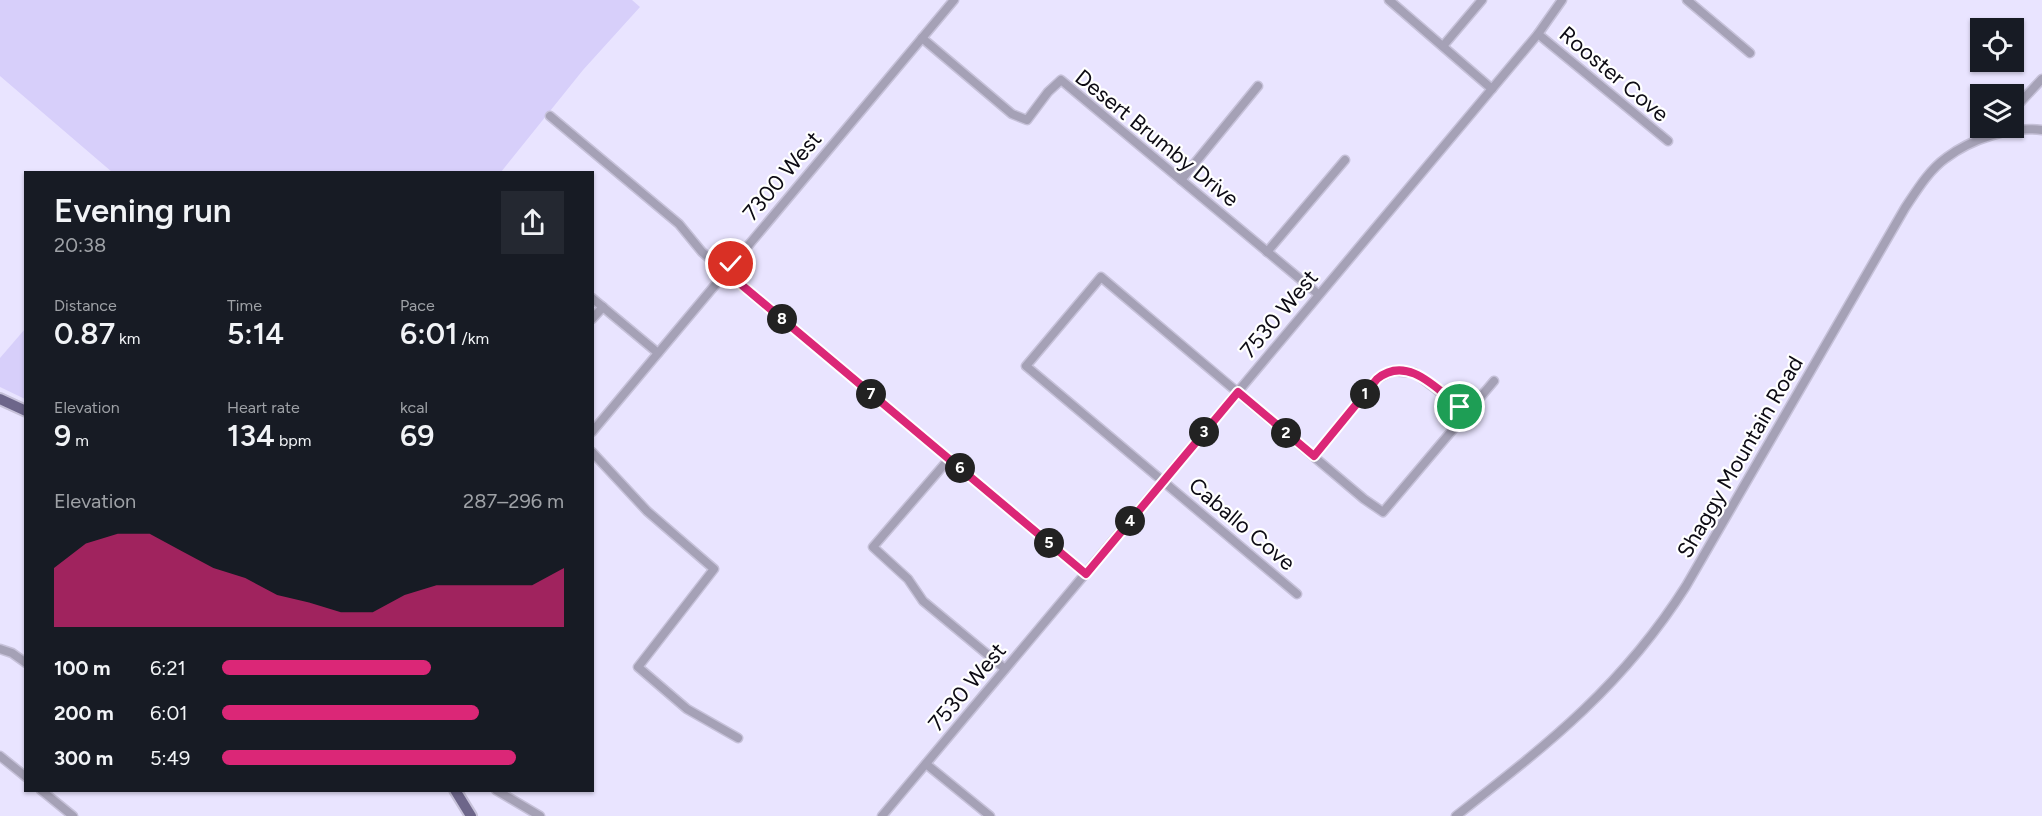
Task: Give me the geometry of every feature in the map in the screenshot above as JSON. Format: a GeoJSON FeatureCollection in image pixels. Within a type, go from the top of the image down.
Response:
{"type":"FeatureCollection","features":[{"type":"Feature","properties":{"kind":"main road"},"geometry":{"type":"LineString","coordinates":[[0,399],[24,410]]}},
{"type":"Feature","properties":{"kind":"main road"},"geometry":{"type":"LineString","coordinates":[[456,792],[471,816]]}},
{"type":"Feature","properties":{"kind":"street","name":"7300 West"},"geometry":{"type":"LineString","coordinates":[[594,430],[954,0]]}},
{"type":"Feature","properties":{"kind":"street"},"geometry":{"type":"LineString","coordinates":[[1389,0],[1492,89]]}},
{"type":"Feature","properties":{"kind":"street"},"geometry":{"type":"LineString","coordinates":[[1443,46],[1482,0]]}},
{"type":"Feature","properties":{"kind":"street","name":"7530 West"},"geometry":{"type":"LineString","coordinates":[[882,816],[1538,34],[1562,0]]}},
{"type":"Feature","properties":{"kind":"street"},"geometry":{"type":"LineString","coordinates":[[1687,0],[1750,53]]}},
{"type":"Feature","properties":{"kind":"street","name":"Rooster Cove"},"geometry":{"type":"LineString","coordinates":[[1538,34],[1668,141]]}},
{"type":"Feature","properties":{"kind":"street","name":"Desert Brumby Drive"},"geometry":{"type":"LineString","coordinates":[[922,38],[1012,114],[1027,120],[1048,92],[1061,80],[1318,294]]}},
{"type":"Feature","properties":{"kind":"street"},"geometry":{"type":"LineString","coordinates":[[2024,98],[2042,79]]}},
{"type":"Feature","properties":{"kind":"street"},"geometry":{"type":"LineString","coordinates":[[1181,180],[1258,86]]}},
{"type":"Feature","properties":{"kind":"street"},"geometry":{"type":"LineString","coordinates":[[550,116],[674,219],[698,248],[1086,574]]}},
{"type":"Feature","properties":{"kind":"street","name":"Shaggy Mountain Road"},"geometry":{"type":"LineString","coordinates":[[2024,130],[2042,130]]}},
{"type":"Feature","properties":{"kind":"street","name":"Shaggy Mountain Road"},"geometry":{"type":"LineString","coordinates":[[1456,816],[1588,708],[1646,645],[1686,586],[1914,194],[1931,171],[1946,158],[1986,138]]}},
{"type":"Feature","properties":{"kind":"street"},"geometry":{"type":"LineString","coordinates":[[1267,252],[1345,160]]}},
{"type":"Feature","properties":{"kind":"street","name":"Caballo Cove"},"geometry":{"type":"LineString","coordinates":[[1238,392],[1101,277],[1026,366],[1297,594]]}},
{"type":"Feature","properties":{"kind":"street"},"geometry":{"type":"LineString","coordinates":[[594,300],[658,353]]}},
{"type":"Feature","properties":{"kind":"street"},"geometry":{"type":"LineString","coordinates":[[594,317],[603,307]]}},
{"type":"Feature","properties":{"kind":"street"},"geometry":{"type":"LineString","coordinates":[[1314,456],[1377,379],[1392,371],[1415,373],[1467,413]]}},
{"type":"Feature","properties":{"kind":"street"},"geometry":{"type":"LineString","coordinates":[[1238,392],[1364,499],[1383,512],[1494,381]]}},
{"type":"Feature","properties":{"kind":"street"},"geometry":{"type":"LineString","coordinates":[[594,454],[647,510],[714,569],[638,667],[687,709],[738,738]]}},
{"type":"Feature","properties":{"kind":"street"},"geometry":{"type":"LineString","coordinates":[[949,459],[873,547],[908,579],[923,601],[1005,669]]}},
{"type":"Feature","properties":{"kind":"street"},"geometry":{"type":"LineString","coordinates":[[0,649],[12,653],[24,662]]}},
{"type":"Feature","properties":{"kind":"street"},"geometry":{"type":"LineString","coordinates":[[0,756],[24,775]]}},
{"type":"Feature","properties":{"kind":"street"},"geometry":{"type":"LineString","coordinates":[[926,764],[990,816]]}},
{"type":"Feature","properties":{"kind":"street"},"geometry":{"type":"LineString","coordinates":[[43,792],[73,816]]}},
{"type":"Feature","properties":{"kind":"street"},"geometry":{"type":"LineString","coordinates":[[499,792],[540,816]]}},
{"type":"Feature","properties":{"kind":"shaded area"},"geometry":{"type":"Polygon","coordinates":[[[0,0],[632,0],[640,7],[583,70],[502,171],[111,171],[0,76],[0,0]]]}},
{"type":"Feature","properties":{"kind":"shaded area"},"geometry":{"type":"Polygon","coordinates":[[[24,330],[24,399],[0,387],[0,358],[24,330]]]}},
{"type":"Feature","properties":{"kind":"route"},"geometry":{"type":"LineString","coordinates":[[731,264],[725,271],[1086,574],[1238,392],[1314,456],[1377,379],[1392,371],[1415,373],[1460,407]]}}]}
